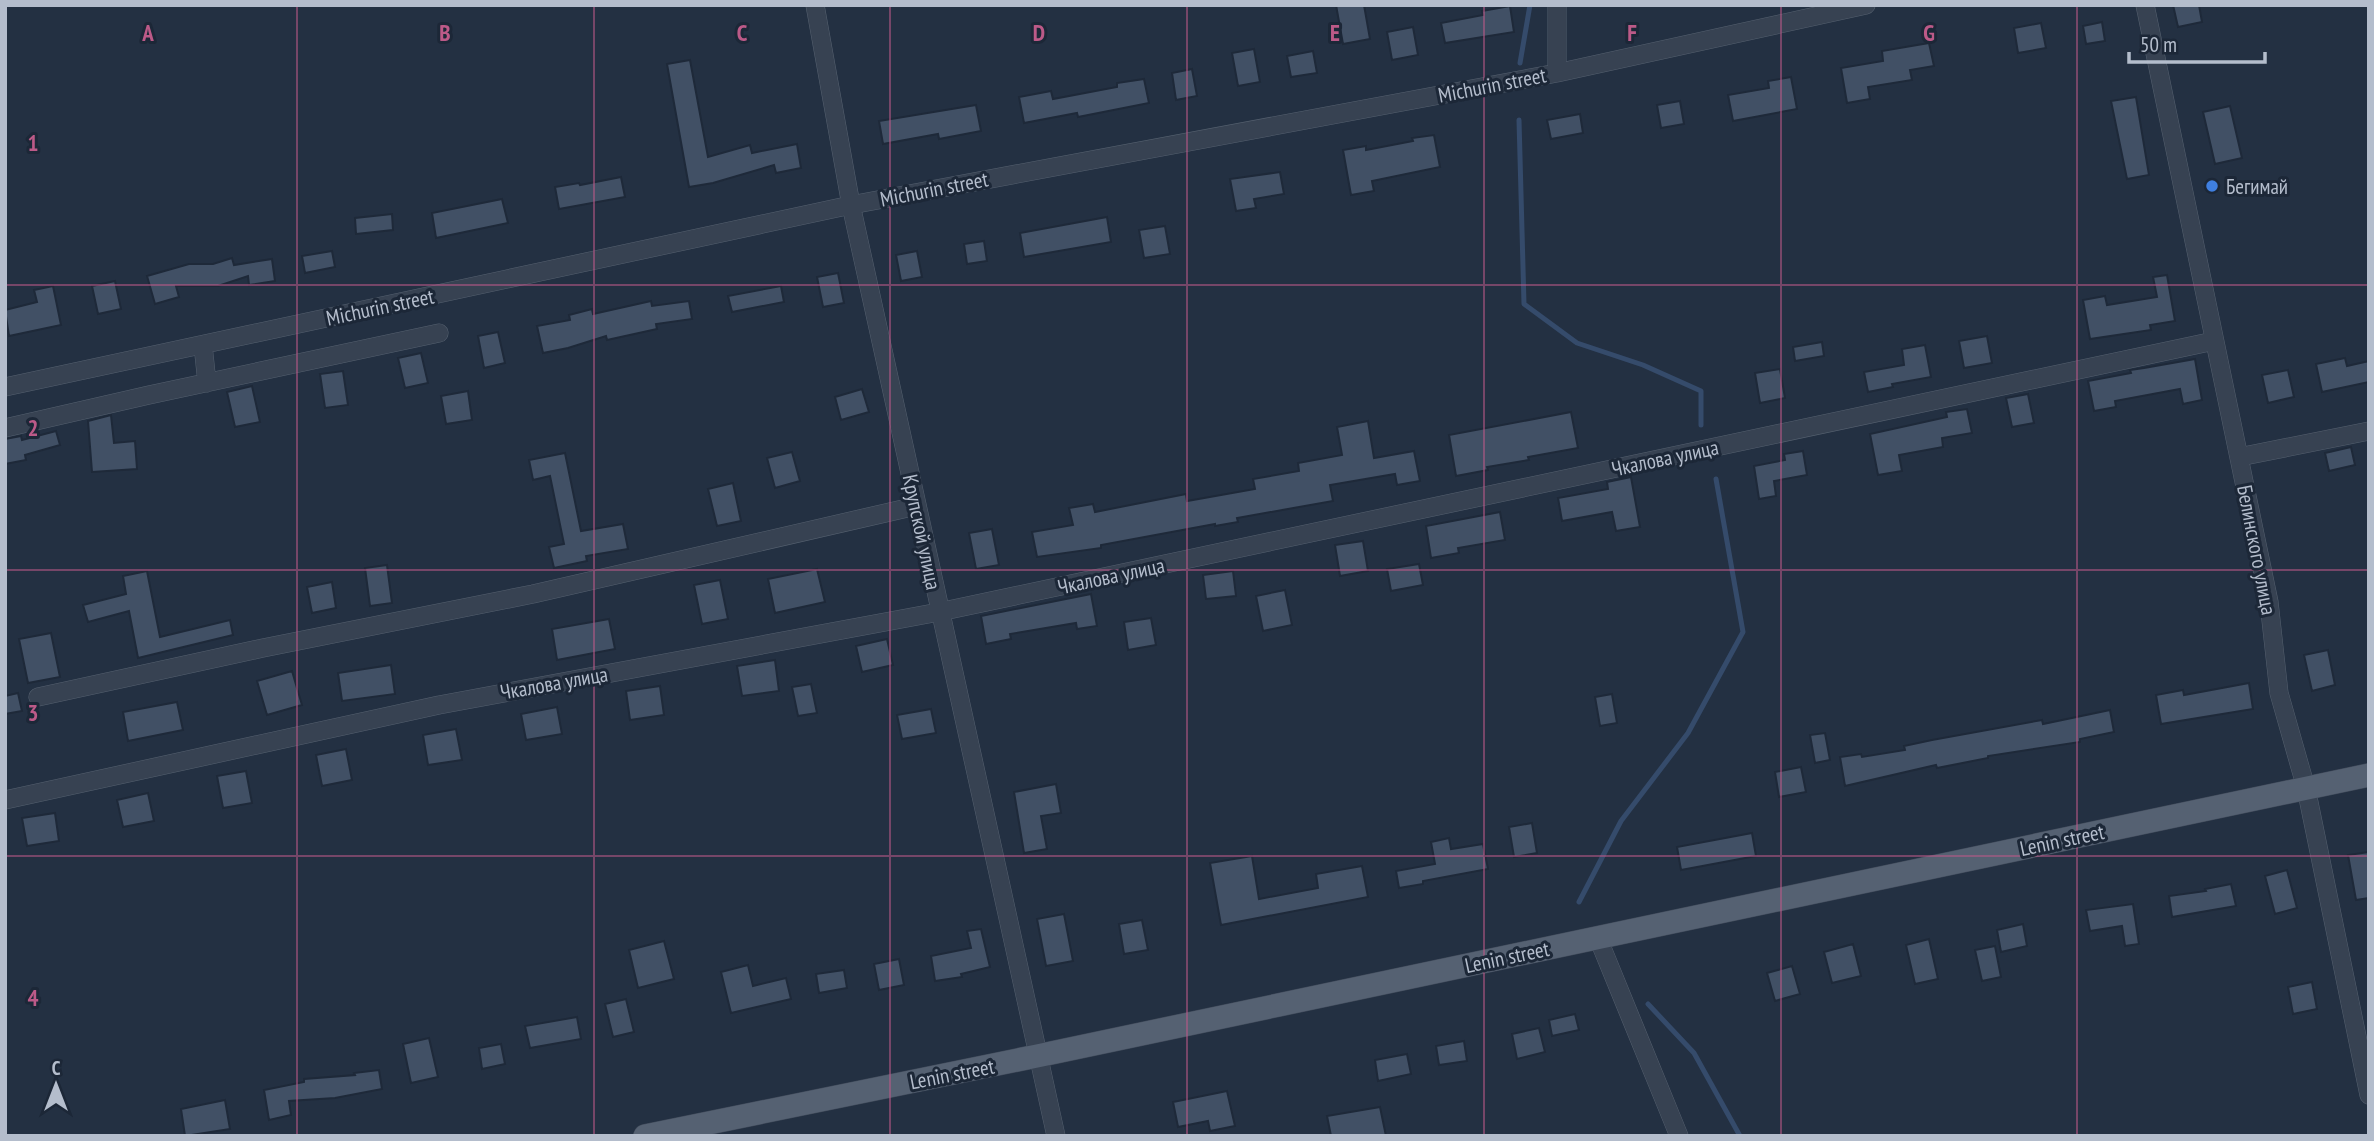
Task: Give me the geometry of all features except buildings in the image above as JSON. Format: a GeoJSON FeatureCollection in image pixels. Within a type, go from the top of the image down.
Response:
{"type":"FeatureCollection","features":[{"type":"Feature","properties":{"kind":"main road","name":"Lenin street"},"geometry":{"type":"LineString","coordinates":[[645,1136],[2369,775]]}},
{"type":"Feature","properties":{"kind":"street","name":"Крупской улица"},"geometry":{"type":"LineString","coordinates":[[815,5],[851,205],[1056,1136]]}},
{"type":"Feature","properties":{"kind":"street"},"geometry":{"type":"LineString","coordinates":[[1557,5],[1557,73]]}},
{"type":"Feature","properties":{"kind":"street","name":"Michurin street"},"geometry":{"type":"LineString","coordinates":[[5,387],[851,205],[1557,73],[1867,5]]}},
{"type":"Feature","properties":{"kind":"street","name":"Белинского улица"},"geometry":{"type":"LineString","coordinates":[[2145,5],[2269,602],[2279,693],[2306,788],[2369,1095]]}},
{"type":"Feature","properties":{"kind":"street","name":"Michurin street"},"geometry":{"type":"LineString","coordinates":[[5,428],[439,333]]}},
{"type":"Feature","properties":{"kind":"street","name":"Чкалова улица"},"geometry":{"type":"LineString","coordinates":[[5,800],[439,705],[939,612],[2214,341]]}},
{"type":"Feature","properties":{"kind":"street"},"geometry":{"type":"LineString","coordinates":[[203,345],[207,383]]}},
{"type":"Feature","properties":{"kind":"street"},"geometry":{"type":"LineString","coordinates":[[2239,457],[2369,431]]}},
{"type":"Feature","properties":{"kind":"street"},"geometry":{"type":"LineString","coordinates":[[38,697],[276,645],[533,594],[916,506]]}},
{"type":"Feature","properties":{"kind":"street"},"geometry":{"type":"LineString","coordinates":[[1598,938],[1679,1136]]}},
{"type":"Feature","properties":{"kind":"waterway"},"geometry":{"type":"LineString","coordinates":[[1520,63],[1530,5]]}},
{"type":"Feature","properties":{"kind":"waterway"},"geometry":{"type":"LineString","coordinates":[[1519,120],[1524,304],[1577,343],[1643,365],[1701,391],[1701,425]]}},
{"type":"Feature","properties":{"kind":"waterway"},"geometry":{"type":"LineString","coordinates":[[1579,902],[1621,821],[1688,733],[1743,632],[1716,479]]}},
{"type":"Feature","properties":{"kind":"waterway"},"geometry":{"type":"LineString","coordinates":[[1648,1004],[1694,1053],[1740,1136]]}},
{"type":"Feature","properties":{"kind":"place","name":"Бегимай"},"geometry":{"type":"Point","coordinates":[2212,186]}}]}
